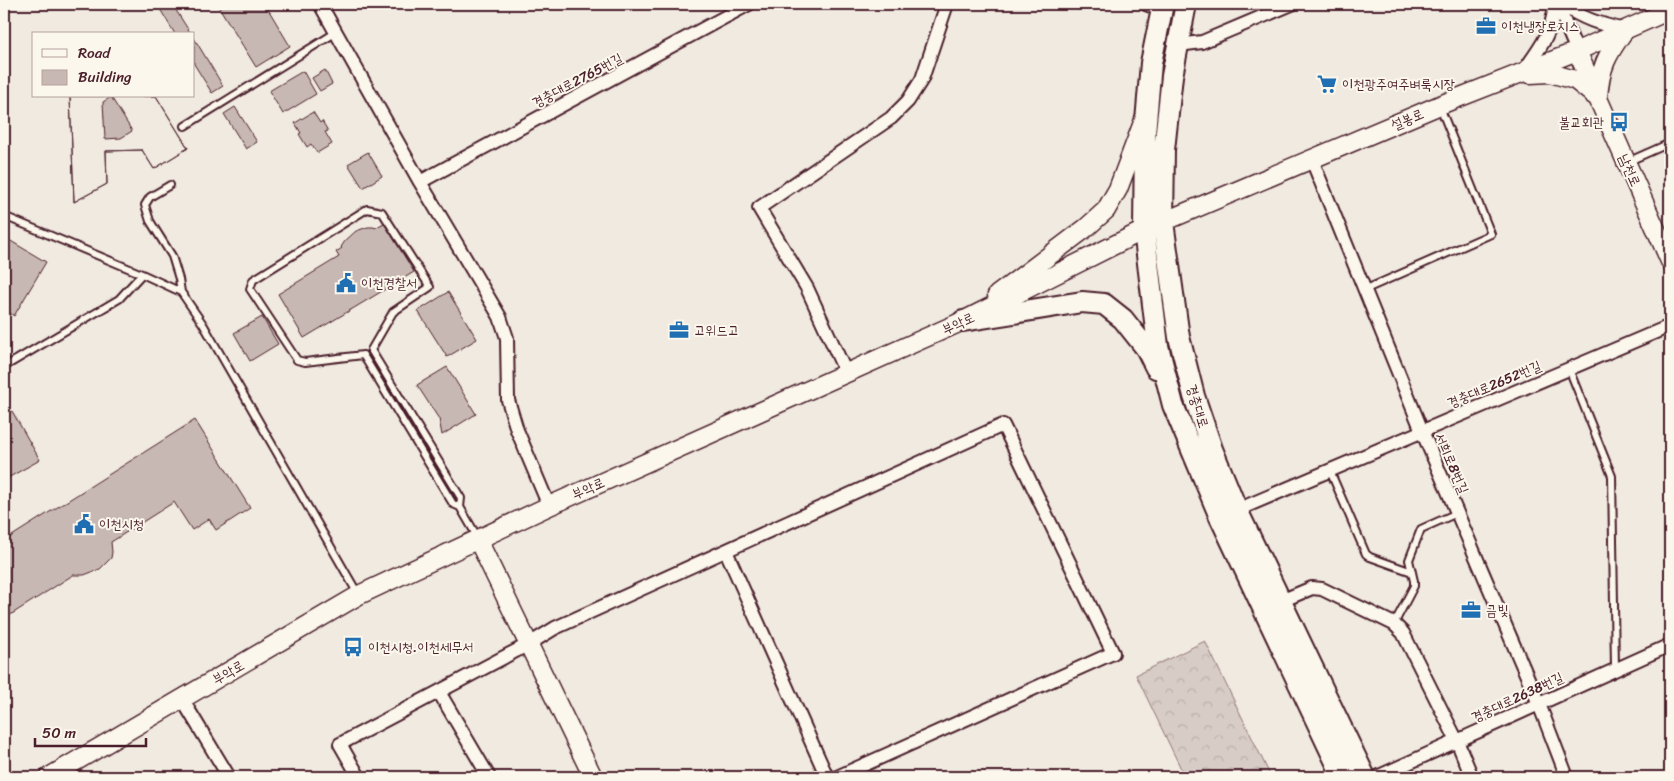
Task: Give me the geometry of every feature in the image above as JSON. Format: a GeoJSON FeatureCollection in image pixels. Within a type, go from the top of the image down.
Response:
{"type":"FeatureCollection","features":[{"type":"Feature","properties":{"kind":"main road","name":"경충대로"},"geometry":{"type":"LineString","coordinates":[[1186,4],[1167,112],[1164,150],[1163,222],[1179,338],[1194,396],[1212,449],[1237,510],[1364,777]]}},
{"type":"Feature","properties":{"kind":"main road","name":"경충대로"},"geometry":{"type":"LineString","coordinates":[[1157,6],[1147,112],[1144,230],[1158,346],[1173,404],[1220,517],[1343,777]]}},
{"type":"Feature","properties":{"kind":"main road"},"geometry":{"type":"LineString","coordinates":[[963,321],[1082,302],[1104,304],[1123,318],[1146,348],[1173,404]]}},
{"type":"Feature","properties":{"kind":"street"},"geometry":{"type":"LineString","coordinates":[[320,4],[420,182],[500,317],[507,338],[508,400],[517,430],[548,506]]}},
{"type":"Feature","properties":{"kind":"street","name":"경충대로2765번길"},"geometry":{"type":"LineString","coordinates":[[420,182],[749,4]]}},
{"type":"Feature","properties":{"kind":"street"},"geometry":{"type":"LineString","coordinates":[[846,373],[807,288],[760,208],[891,118],[908,102],[922,79],[947,4]]}},
{"type":"Feature","properties":{"kind":"street"},"geometry":{"type":"LineString","coordinates":[[1178,45],[1202,42],[1292,4]]}},
{"type":"Feature","properties":{"kind":"street"},"geometry":{"type":"LineString","coordinates":[[1558,4],[1580,16],[1625,30],[1608,53],[1599,78],[1598,98]]}},
{"type":"Feature","properties":{"kind":"street"},"geometry":{"type":"LineString","coordinates":[[1558,4],[1577,51]]}},
{"type":"Feature","properties":{"kind":"street"},"geometry":{"type":"LineString","coordinates":[[1522,74],[1544,43],[1558,4]]}},
{"type":"Feature","properties":{"kind":"street","name":"설봉로"},"geometry":{"type":"LineString","coordinates":[[1144,230],[1440,105],[1577,51],[1670,10]]}},
{"type":"Feature","properties":{"kind":"street","name":"남천로"},"geometry":{"type":"LineString","coordinates":[[1577,51],[1670,261]]}},
{"type":"Feature","properties":{"kind":"street"},"geometry":{"type":"LineString","coordinates":[[1522,74],[1550,73],[1575,80],[1598,98]]}},
{"type":"Feature","properties":{"kind":"street"},"geometry":{"type":"LineString","coordinates":[[963,321],[1086,228],[1106,210],[1118,188],[1147,112]]}},
{"type":"Feature","properties":{"kind":"street","name":"서희로8번길"},"geometry":{"type":"LineString","coordinates":[[1312,160],[1422,431],[1539,704],[1567,777]]}},
{"type":"Feature","properties":{"kind":"street","name":"부악로"},"geometry":{"type":"LineString","coordinates":[[49,777],[359,595],[548,506],[963,321],[1144,230]]}},
{"type":"Feature","properties":{"kind":"street","name":"경충대로2652번길"},"geometry":{"type":"LineString","coordinates":[[1237,510],[1670,326]]}},
{"type":"Feature","properties":{"kind":"street"},"geometry":{"type":"LineString","coordinates":[[359,777],[340,744],[529,644],[555,628],[1003,425],[1113,653],[837,777]]}},
{"type":"Feature","properties":{"kind":"street"},"geometry":{"type":"LineString","coordinates":[[478,540],[593,777]]}},
{"type":"Feature","properties":{"kind":"street"},"geometry":{"type":"LineString","coordinates":[[726,551],[827,777]]}},
{"type":"Feature","properties":{"kind":"street"},"geometry":{"type":"LineString","coordinates":[[1280,601],[1312,588],[1322,588],[1394,624],[1403,634],[1457,741],[1472,777]]}},
{"type":"Feature","properties":{"kind":"street","name":"경충대로2638번길"},"geometry":{"type":"LineString","coordinates":[[1377,777],[1670,644]]}},
{"type":"Feature","properties":{"kind":"street"},"geometry":{"type":"LineString","coordinates":[[439,692],[489,777]]}},
{"type":"Feature","properties":{"kind":"street"},"geometry":{"type":"LineString","coordinates":[[182,699],[230,777]]}},
{"type":"Feature","properties":{"kind":"lane"},"geometry":{"type":"LineString","coordinates":[[185,126],[335,33]]}},
{"type":"Feature","properties":{"kind":"lane"},"geometry":{"type":"LineString","coordinates":[[1364,290],[1491,234],[1440,105]]}},
{"type":"Feature","properties":{"kind":"lane"},"geometry":{"type":"LineString","coordinates":[[1626,163],[1670,143]]}},
{"type":"Feature","properties":{"kind":"lane"},"geometry":{"type":"LineString","coordinates":[[170,185],[150,197],[145,205],[150,221],[172,256],[181,292],[203,324],[359,595]]}},
{"type":"Feature","properties":{"kind":"lane"},"geometry":{"type":"LineString","coordinates":[[460,507],[453,504],[363,354],[305,362],[297,360],[250,289],[253,280],[368,209],[382,212],[430,287],[393,312],[371,350],[461,498],[460,507],[478,540]]}},
{"type":"Feature","properties":{"kind":"lane"},"geometry":{"type":"LineString","coordinates":[[4,216],[181,292]]}},
{"type":"Feature","properties":{"kind":"lane"},"geometry":{"type":"LineString","coordinates":[[4,368],[119,299],[142,274]]}},
{"type":"Feature","properties":{"kind":"lane"},"geometry":{"type":"LineString","coordinates":[[1569,369],[1612,476],[1615,668]]}},
{"type":"Feature","properties":{"kind":"lane"},"geometry":{"type":"LineString","coordinates":[[1330,471],[1366,554],[1412,572]]}},
{"type":"Feature","properties":{"kind":"lane"},"geometry":{"type":"LineString","coordinates":[[1394,624],[1414,586],[1410,556],[1421,529],[1458,513]]}},
{"type":"Feature","properties":{"kind":"green space"},"geometry":{"type":"Polygon","coordinates":[[[1205,641],[1271,777],[1185,777],[1136,675],[1205,641]]]}},
{"type":"Feature","properties":{"kind":"building"},"geometry":{"type":"Polygon","coordinates":[[[157,4],[172,4],[190,32],[174,32],[157,4]]]}},
{"type":"Feature","properties":{"kind":"building"},"geometry":{"type":"Polygon","coordinates":[[[217,4],[265,4],[290,46],[256,67],[217,4]]]}},
{"type":"Feature","properties":{"kind":"building"},"geometry":{"type":"Polygon","coordinates":[[[195,40],[223,86],[212,93],[195,66],[195,40]]]}},
{"type":"Feature","properties":{"kind":"building"},"geometry":{"type":"Polygon","coordinates":[[[325,70],[332,84],[320,91],[312,78],[325,70]]]}},
{"type":"Feature","properties":{"kind":"building"},"geometry":{"type":"Polygon","coordinates":[[[303,71],[316,94],[283,114],[269,91],[303,71]]]}},
{"type":"Feature","properties":{"kind":"building"},"geometry":{"type":"Polygon","coordinates":[[[70,98],[109,98],[103,102],[105,139],[121,138],[132,131],[112,98],[157,98],[188,148],[154,169],[142,150],[106,151],[107,184],[74,202],[70,98]]]}},
{"type":"Feature","properties":{"kind":"building"},"geometry":{"type":"Polygon","coordinates":[[[70,98],[157,98],[188,148],[154,169],[142,150],[106,151],[107,184],[74,202],[70,98]]]}},
{"type":"Feature","properties":{"kind":"building"},"geometry":{"type":"Polygon","coordinates":[[[235,107],[257,142],[246,149],[224,114],[235,107]]]}},
{"type":"Feature","properties":{"kind":"building"},"geometry":{"type":"Polygon","coordinates":[[[313,112],[328,131],[325,132],[332,144],[317,153],[311,144],[307,147],[295,123],[313,112]]]}},
{"type":"Feature","properties":{"kind":"building"},"geometry":{"type":"Polygon","coordinates":[[[368,152],[382,176],[363,188],[348,164],[368,152]]]}},
{"type":"Feature","properties":{"kind":"building","name":"이천경찰서"},"geometry":{"type":"Polygon","coordinates":[[[384,223],[414,272],[304,338],[278,294],[339,257],[336,252],[342,248],[345,241],[356,231],[368,227],[375,228],[384,223]]]}},
{"type":"Feature","properties":{"kind":"building"},"geometry":{"type":"Polygon","coordinates":[[[4,237],[46,262],[14,316],[4,309],[4,237]]]}},
{"type":"Feature","properties":{"kind":"building"},"geometry":{"type":"Polygon","coordinates":[[[448,292],[477,339],[447,357],[418,311],[448,292]]]}},
{"type":"Feature","properties":{"kind":"building"},"geometry":{"type":"Polygon","coordinates":[[[262,317],[278,344],[250,361],[234,333],[262,317]]]}},
{"type":"Feature","properties":{"kind":"building"},"geometry":{"type":"Polygon","coordinates":[[[447,367],[476,414],[442,435],[439,419],[417,385],[447,367]]]}},
{"type":"Feature","properties":{"kind":"building"},"geometry":{"type":"Polygon","coordinates":[[[12,411],[40,460],[4,480],[4,416],[12,411]]]}},
{"type":"Feature","properties":{"kind":"building","name":"이천시청"},"geometry":{"type":"Polygon","coordinates":[[[195,420],[250,508],[216,530],[209,519],[192,530],[174,502],[111,542],[111,558],[100,569],[84,575],[73,575],[4,619],[4,541],[195,420]]]}},
{"type":"Feature","properties":{"kind":"place","name":"이천냉장로지스"},"geometry":{"type":"Point","coordinates":[1486,26]}},
{"type":"Feature","properties":{"kind":"place","name":"이천광주여주벼룩시장"},"geometry":{"type":"Point","coordinates":[1327,84]}},
{"type":"Feature","properties":{"kind":"place","name":"불교회관"},"geometry":{"type":"Point","coordinates":[1619,122]}},
{"type":"Feature","properties":{"kind":"place","name":"이천경찰서"},"geometry":{"type":"Point","coordinates":[346,283]}},
{"type":"Feature","properties":{"kind":"place","name":"고위드고"},"geometry":{"type":"Point","coordinates":[679,330]}},
{"type":"Feature","properties":{"kind":"place","name":"이천시청"},"geometry":{"type":"Point","coordinates":[84,524]}},
{"type":"Feature","properties":{"kind":"place","name":"금빛"},"geometry":{"type":"Point","coordinates":[1471,610]}},
{"type":"Feature","properties":{"kind":"place","name":"이천시청.이천세무서"},"geometry":{"type":"Point","coordinates":[353,647]}}]}
